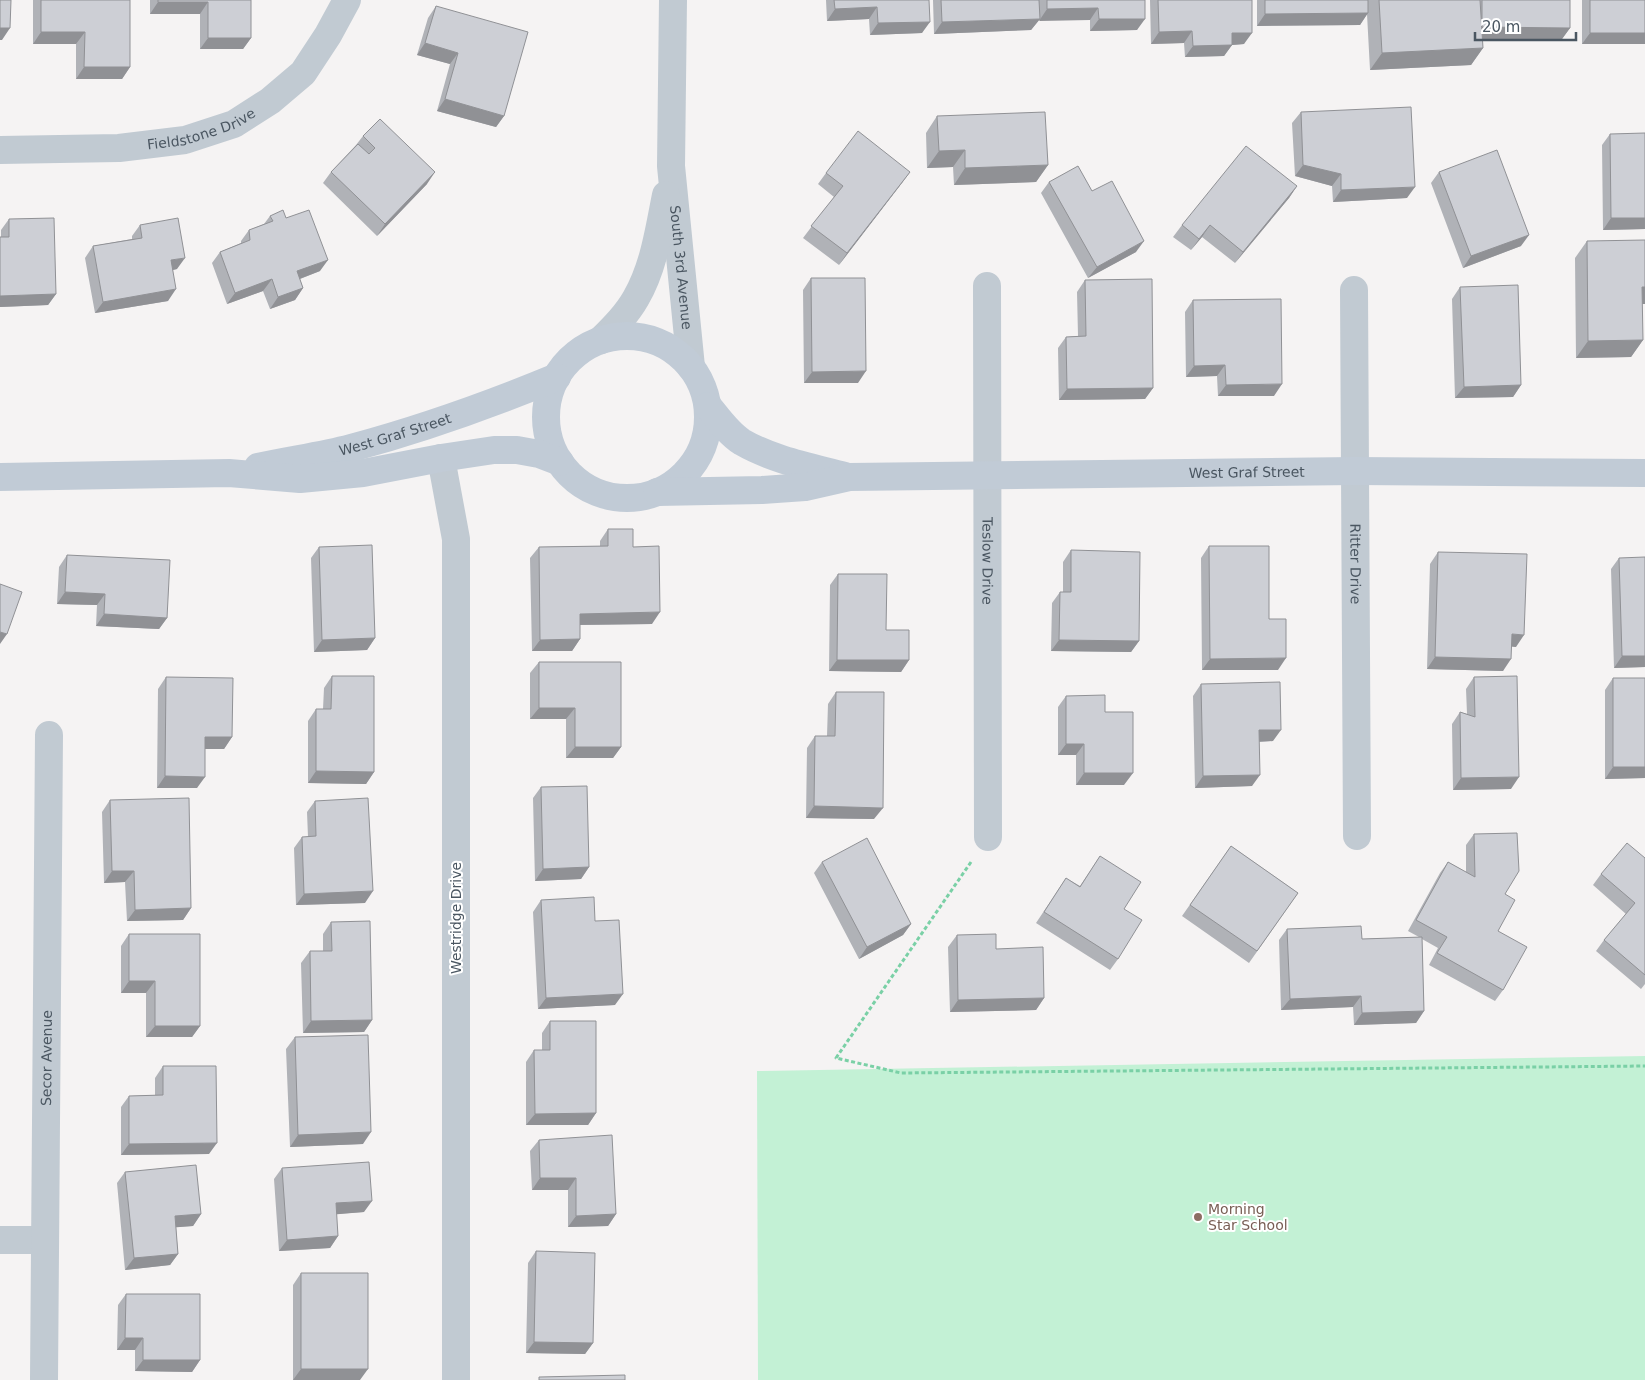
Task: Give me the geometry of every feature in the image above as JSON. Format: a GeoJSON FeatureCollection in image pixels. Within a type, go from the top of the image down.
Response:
{"type":"FeatureCollection","features":[{"type":"Feature","properties":{"kind":"main road"},"geometry":{"type":"LineString","coordinates":[[621,336],[641,337],[660,343],[677,353],[691,367],[702,385],[708,406],[708,427],[702,448],[691,467],[676,482],[657,492],[636,497],[614,497],[593,490],[575,479],[560,462],[550,442],[546,420],[548,398],[556,377],[568,361],[583,348],[601,340],[621,336]]}},
{"type":"Feature","properties":{"kind":"main road","name":"West Graf Street"},"geometry":{"type":"LineString","coordinates":[[230,474],[349,449],[428,426],[477,409],[556,377]]}},
{"type":"Feature","properties":{"kind":"main road","name":"West Graf Street"},"geometry":{"type":"LineString","coordinates":[[708,406],[723,425],[742,441],[768,454],[849,477]]}},
{"type":"Feature","properties":{"kind":"main road","name":"West Graf Street"},"geometry":{"type":"LineString","coordinates":[[0,477],[230,474],[300,479],[363,474],[442,458],[494,450],[517,450],[539,454],[560,462]]}},
{"type":"Feature","properties":{"kind":"main road","name":"West Graf Street"},"geometry":{"type":"LineString","coordinates":[[657,492],[796,488],[849,477],[1355,471],[1645,473]]}},
{"type":"Feature","properties":{"kind":"street","name":"Fieldstone Drive"},"geometry":{"type":"LineString","coordinates":[[0,150],[119,148],[185,140],[234,124],[270,101],[303,73],[348,0]]}},
{"type":"Feature","properties":{"kind":"street","name":"South 3rd Avenue"},"geometry":{"type":"LineString","coordinates":[[673,0],[671,166],[691,367]]}},
{"type":"Feature","properties":{"kind":"street","name":"South 3rd Avenue"},"geometry":{"type":"LineString","coordinates":[[601,340],[621,320],[636,298],[649,269],[659,230],[671,166]]}},
{"type":"Feature","properties":{"kind":"street","name":"Teslow Drive"},"geometry":{"type":"LineString","coordinates":[[987,286],[988,837]]}},
{"type":"Feature","properties":{"kind":"street","name":"Ritter Drive"},"geometry":{"type":"LineString","coordinates":[[1354,290],[1357,836]]}},
{"type":"Feature","properties":{"kind":"street","name":"Westridge Drive"},"geometry":{"type":"LineString","coordinates":[[442,458],[456,539],[456,1380]]}},
{"type":"Feature","properties":{"kind":"street","name":"Secor Avenue"},"geometry":{"type":"LineString","coordinates":[[44,1380],[49,735]]}},
{"type":"Feature","properties":{"kind":"street"},"geometry":{"type":"LineString","coordinates":[[0,1240],[44,1240]]}},
{"type":"Feature","properties":{"kind":"path"},"geometry":{"type":"LineString","coordinates":[[988,837],[836,1058],[901,1073],[1645,1066]]}},
{"type":"Feature","properties":{"kind":"green space","name":"Morning Star School"},"geometry":{"type":"Polygon","coordinates":[[[1645,1056],[1645,1380],[758,1380],[757,1071],[1645,1056]]]}},
{"type":"Feature","properties":{"kind":"building"},"geometry":{"type":"Polygon","coordinates":[[[0,0],[11,0],[10,28],[0,28],[0,0]]]}},
{"type":"Feature","properties":{"kind":"building"},"geometry":{"type":"Polygon","coordinates":[[[41,0],[130,0],[130,67],[84,67],[85,32],[41,32],[41,0]]]}},
{"type":"Feature","properties":{"kind":"building"},"geometry":{"type":"Polygon","coordinates":[[[158,0],[251,0],[251,38],[208,38],[208,2],[158,2],[158,0]]]}},
{"type":"Feature","properties":{"kind":"building"},"geometry":{"type":"Polygon","coordinates":[[[834,0],[929,0],[930,22],[878,23],[877,7],[835,9],[834,0]]]}},
{"type":"Feature","properties":{"kind":"building"},"geometry":{"type":"Polygon","coordinates":[[[941,0],[1039,0],[1040,19],[942,22],[941,0]]]}},
{"type":"Feature","properties":{"kind":"building"},"geometry":{"type":"Polygon","coordinates":[[[1047,0],[1145,0],[1145,19],[1099,19],[1098,8],[1047,9],[1047,0]]]}},
{"type":"Feature","properties":{"kind":"building"},"geometry":{"type":"Polygon","coordinates":[[[1158,0],[1252,0],[1252,33],[1232,33],[1232,45],[1193,46],[1192,31],[1159,32],[1158,0]]]}},
{"type":"Feature","properties":{"kind":"building"},"geometry":{"type":"Polygon","coordinates":[[[1265,0],[1368,0],[1368,13],[1265,14],[1265,0]]]}},
{"type":"Feature","properties":{"kind":"building"},"geometry":{"type":"Polygon","coordinates":[[[1379,0],[1480,0],[1483,48],[1382,53],[1379,0]]]}},
{"type":"Feature","properties":{"kind":"building"},"geometry":{"type":"Polygon","coordinates":[[[1482,0],[1570,0],[1570,28],[1482,27],[1482,0]]]}},
{"type":"Feature","properties":{"kind":"building"},"geometry":{"type":"Polygon","coordinates":[[[1590,0],[1645,0],[1645,33],[1590,33],[1590,0]]]}},
{"type":"Feature","properties":{"kind":"building"},"geometry":{"type":"Polygon","coordinates":[[[436,6],[528,32],[504,116],[445,99],[458,53],[425,43],[436,6]]]}},
{"type":"Feature","properties":{"kind":"building"},"geometry":{"type":"Polygon","coordinates":[[[1411,107],[1415,187],[1341,190],[1341,174],[1303,165],[1301,112],[1411,107]]]}},
{"type":"Feature","properties":{"kind":"building"},"geometry":{"type":"Polygon","coordinates":[[[1045,112],[1048,165],[965,168],[965,150],[939,151],[937,116],[1045,112]]]}},
{"type":"Feature","properties":{"kind":"building"},"geometry":{"type":"Polygon","coordinates":[[[380,119],[435,172],[385,224],[331,172],[358,144],[369,154],[375,148],[363,136],[380,119]]]}},
{"type":"Feature","properties":{"kind":"building"},"geometry":{"type":"Polygon","coordinates":[[[858,131],[910,172],[847,253],[811,226],[843,186],[826,173],[858,131]]]}},
{"type":"Feature","properties":{"kind":"building"},"geometry":{"type":"Polygon","coordinates":[[[1645,133],[1645,218],[1611,218],[1610,134],[1645,133]]]}},
{"type":"Feature","properties":{"kind":"building"},"geometry":{"type":"Polygon","coordinates":[[[1246,146],[1297,186],[1243,252],[1210,225],[1199,239],[1182,225],[1246,146]]]}},
{"type":"Feature","properties":{"kind":"building"},"geometry":{"type":"Polygon","coordinates":[[[1497,150],[1529,235],[1471,256],[1439,172],[1497,150]]]}},
{"type":"Feature","properties":{"kind":"building"},"geometry":{"type":"Polygon","coordinates":[[[1078,166],[1092,191],[1112,181],[1144,241],[1097,267],[1049,182],[1078,166]]]}},
{"type":"Feature","properties":{"kind":"building"},"geometry":{"type":"Polygon","coordinates":[[[283,210],[286,218],[309,210],[328,260],[297,271],[303,288],[278,297],[272,279],[235,293],[220,252],[250,240],[249,230],[273,221],[270,216],[283,210]]]}},
{"type":"Feature","properties":{"kind":"building"},"geometry":{"type":"Polygon","coordinates":[[[54,218],[56,294],[0,296],[0,237],[9,237],[9,219],[54,218]]]}},
{"type":"Feature","properties":{"kind":"building"},"geometry":{"type":"Polygon","coordinates":[[[178,218],[185,258],[171,260],[176,289],[103,302],[93,246],[142,238],[140,225],[178,218]]]}},
{"type":"Feature","properties":{"kind":"building"},"geometry":{"type":"Polygon","coordinates":[[[1645,240],[1645,287],[1642,287],[1643,340],[1588,341],[1587,241],[1645,240]]]}},
{"type":"Feature","properties":{"kind":"building"},"geometry":{"type":"Polygon","coordinates":[[[811,278],[865,278],[866,371],[812,372],[811,278]]]}},
{"type":"Feature","properties":{"kind":"building"},"geometry":{"type":"Polygon","coordinates":[[[1152,279],[1153,388],[1067,389],[1066,337],[1086,336],[1085,280],[1152,279]]]}},
{"type":"Feature","properties":{"kind":"building"},"geometry":{"type":"Polygon","coordinates":[[[1518,285],[1521,385],[1464,387],[1460,287],[1518,285]]]}},
{"type":"Feature","properties":{"kind":"building"},"geometry":{"type":"Polygon","coordinates":[[[1281,299],[1282,384],[1226,385],[1225,365],[1194,366],[1193,300],[1281,299]]]}},
{"type":"Feature","properties":{"kind":"building"},"geometry":{"type":"Polygon","coordinates":[[[608,529],[633,529],[633,547],[659,546],[660,612],[580,614],[580,639],[540,640],[539,547],[608,546],[608,529]]]}},
{"type":"Feature","properties":{"kind":"building"},"geometry":{"type":"Polygon","coordinates":[[[372,545],[375,638],[322,640],[319,547],[372,545]]]}},
{"type":"Feature","properties":{"kind":"building"},"geometry":{"type":"Polygon","coordinates":[[[1209,546],[1269,546],[1269,619],[1286,619],[1286,658],[1210,659],[1209,546]]]}},
{"type":"Feature","properties":{"kind":"building"},"geometry":{"type":"Polygon","coordinates":[[[1071,550],[1140,552],[1139,641],[1059,640],[1060,592],[1071,592],[1071,550]]]}},
{"type":"Feature","properties":{"kind":"building"},"geometry":{"type":"Polygon","coordinates":[[[1438,552],[1527,554],[1524,635],[1512,634],[1511,659],[1435,657],[1438,552]]]}},
{"type":"Feature","properties":{"kind":"building"},"geometry":{"type":"Polygon","coordinates":[[[67,555],[170,560],[167,618],[104,614],[105,594],[65,592],[67,555]]]}},
{"type":"Feature","properties":{"kind":"building"},"geometry":{"type":"Polygon","coordinates":[[[1645,557],[1645,656],[1622,656],[1619,558],[1645,557]]]}},
{"type":"Feature","properties":{"kind":"building"},"geometry":{"type":"Polygon","coordinates":[[[838,574],[887,574],[886,630],[909,630],[909,660],[837,660],[838,574]]]}},
{"type":"Feature","properties":{"kind":"building"},"geometry":{"type":"Polygon","coordinates":[[[0,584],[22,592],[7,634],[0,632],[0,584]]]}},
{"type":"Feature","properties":{"kind":"building"},"geometry":{"type":"Polygon","coordinates":[[[539,662],[621,662],[621,747],[575,747],[575,708],[539,708],[539,662]]]}},
{"type":"Feature","properties":{"kind":"building"},"geometry":{"type":"Polygon","coordinates":[[[332,676],[374,676],[374,772],[316,771],[316,709],[331,709],[332,676]]]}},
{"type":"Feature","properties":{"kind":"building"},"geometry":{"type":"Polygon","coordinates":[[[1517,676],[1519,777],[1461,778],[1460,712],[1475,717],[1474,677],[1517,676]]]}},
{"type":"Feature","properties":{"kind":"building"},"geometry":{"type":"Polygon","coordinates":[[[166,677],[233,678],[232,737],[205,737],[205,777],[165,776],[166,677]]]}},
{"type":"Feature","properties":{"kind":"building"},"geometry":{"type":"Polygon","coordinates":[[[1613,678],[1645,678],[1645,767],[1613,767],[1613,678]]]}},
{"type":"Feature","properties":{"kind":"building"},"geometry":{"type":"Polygon","coordinates":[[[1280,682],[1281,730],[1259,730],[1260,775],[1203,776],[1201,684],[1280,682]]]}},
{"type":"Feature","properties":{"kind":"building"},"geometry":{"type":"Polygon","coordinates":[[[836,692],[884,692],[883,808],[814,806],[815,736],[835,736],[836,692]]]}},
{"type":"Feature","properties":{"kind":"building"},"geometry":{"type":"Polygon","coordinates":[[[1105,695],[1105,712],[1133,712],[1133,773],[1084,773],[1084,744],[1066,744],[1066,696],[1105,695]]]}},
{"type":"Feature","properties":{"kind":"building"},"geometry":{"type":"Polygon","coordinates":[[[587,786],[589,867],[543,869],[541,787],[587,786]]]}},
{"type":"Feature","properties":{"kind":"building"},"geometry":{"type":"Polygon","coordinates":[[[189,798],[191,908],[135,910],[134,871],[112,871],[110,800],[189,798]]]}},
{"type":"Feature","properties":{"kind":"building"},"geometry":{"type":"Polygon","coordinates":[[[368,798],[373,891],[304,894],[302,837],[316,836],[315,801],[368,798]]]}},
{"type":"Feature","properties":{"kind":"building"},"geometry":{"type":"Polygon","coordinates":[[[1517,833],[1519,871],[1505,894],[1515,900],[1498,931],[1527,947],[1503,990],[1437,953],[1447,937],[1416,920],[1448,862],[1475,877],[1474,834],[1517,833]]]}},
{"type":"Feature","properties":{"kind":"building"},"geometry":{"type":"Polygon","coordinates":[[[867,838],[911,924],[867,947],[822,862],[867,838]]]}},
{"type":"Feature","properties":{"kind":"building"},"geometry":{"type":"Polygon","coordinates":[[[1627,843],[1645,858],[1645,975],[1604,940],[1635,903],[1601,874],[1627,843]]]}},
{"type":"Feature","properties":{"kind":"building"},"geometry":{"type":"Polygon","coordinates":[[[1231,846],[1298,893],[1257,951],[1190,905],[1231,846]]]}},
{"type":"Feature","properties":{"kind":"building"},"geometry":{"type":"Polygon","coordinates":[[[1100,856],[1141,882],[1124,909],[1142,920],[1118,959],[1044,912],[1066,878],[1080,887],[1100,856]]]}},
{"type":"Feature","properties":{"kind":"building"},"geometry":{"type":"Polygon","coordinates":[[[594,897],[595,921],[619,920],[623,994],[546,998],[541,900],[594,897]]]}},
{"type":"Feature","properties":{"kind":"building"},"geometry":{"type":"Polygon","coordinates":[[[370,921],[372,1020],[311,1021],[310,951],[332,951],[331,922],[370,921]]]}},
{"type":"Feature","properties":{"kind":"building"},"geometry":{"type":"Polygon","coordinates":[[[1361,926],[1362,939],[1422,937],[1424,1011],[1362,1013],[1361,996],[1290,999],[1287,929],[1361,926]]]}},
{"type":"Feature","properties":{"kind":"building"},"geometry":{"type":"Polygon","coordinates":[[[129,934],[200,934],[200,1026],[155,1026],[155,981],[129,981],[129,934]]]}},
{"type":"Feature","properties":{"kind":"building"},"geometry":{"type":"Polygon","coordinates":[[[996,934],[996,949],[1043,947],[1044,998],[958,1000],[957,935],[996,934]]]}},
{"type":"Feature","properties":{"kind":"building"},"geometry":{"type":"Polygon","coordinates":[[[550,1021],[596,1021],[596,1113],[535,1114],[534,1050],[550,1050],[550,1021]]]}},
{"type":"Feature","properties":{"kind":"building"},"geometry":{"type":"Polygon","coordinates":[[[368,1035],[371,1132],[298,1135],[295,1037],[368,1035]]]}},
{"type":"Feature","properties":{"kind":"building"},"geometry":{"type":"Polygon","coordinates":[[[163,1066],[216,1066],[217,1143],[129,1144],[129,1096],[163,1095],[163,1066]]]}},
{"type":"Feature","properties":{"kind":"building"},"geometry":{"type":"Polygon","coordinates":[[[612,1135],[616,1214],[576,1216],[576,1178],[540,1178],[539,1140],[612,1135]]]}},
{"type":"Feature","properties":{"kind":"building"},"geometry":{"type":"Polygon","coordinates":[[[369,1162],[372,1201],[336,1203],[338,1236],[287,1240],[282,1168],[369,1162]]]}},
{"type":"Feature","properties":{"kind":"building"},"geometry":{"type":"Polygon","coordinates":[[[196,1165],[201,1214],[175,1216],[178,1254],[134,1258],[125,1172],[196,1165]]]}},
{"type":"Feature","properties":{"kind":"building"},"geometry":{"type":"Polygon","coordinates":[[[536,1251],[595,1253],[593,1343],[534,1342],[536,1251]]]}},
{"type":"Feature","properties":{"kind":"building"},"geometry":{"type":"Polygon","coordinates":[[[301,1273],[368,1273],[368,1369],[301,1369],[301,1273]]]}},
{"type":"Feature","properties":{"kind":"building"},"geometry":{"type":"Polygon","coordinates":[[[126,1294],[200,1294],[200,1360],[143,1360],[143,1338],[125,1338],[126,1294]]]}},
{"type":"Feature","properties":{"kind":"building"},"geometry":{"type":"Polygon","coordinates":[[[625,1375],[625,1380],[539,1380],[539,1377],[625,1375]]]}},
{"type":"Feature","properties":{"kind":"place","name":"Morning Star School"},"geometry":{"type":"Point","coordinates":[1198,1217]}}]}
